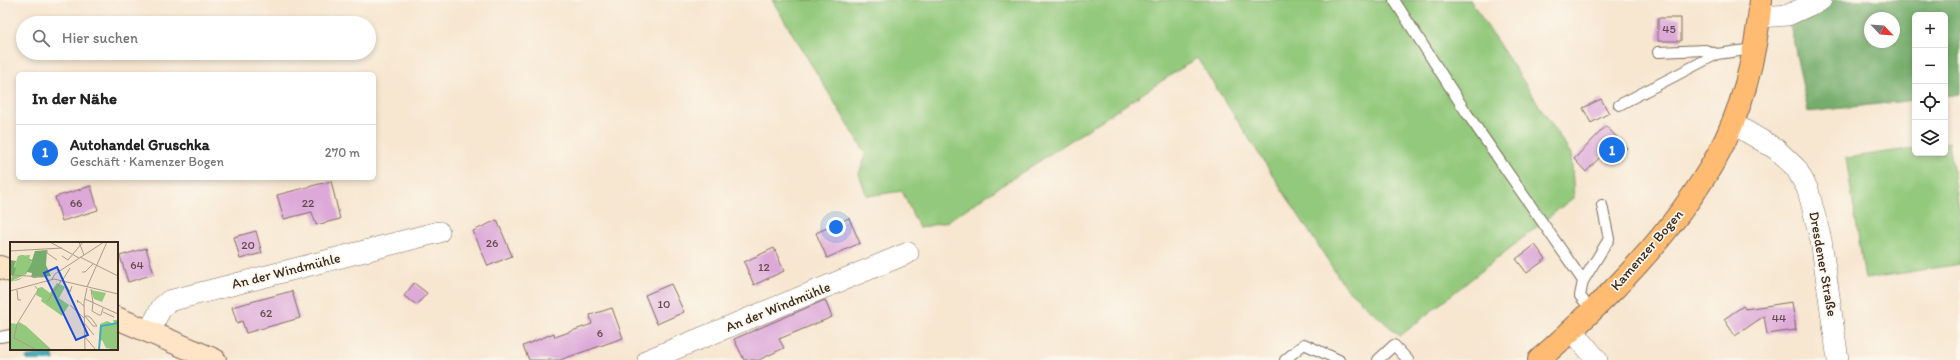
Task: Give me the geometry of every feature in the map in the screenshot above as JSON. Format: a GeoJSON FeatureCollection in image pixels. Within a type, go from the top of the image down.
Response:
{"type":"FeatureCollection","features":[{"type":"Feature","properties":{"kind":"main road"},"geometry":{"type":"LineString","coordinates":[[1732,123],[1754,49],[1760,8]]}},
{"type":"Feature","properties":{"kind":"main road","name":"Kamenzer Bogen"},"geometry":{"type":"LineString","coordinates":[[1539,360],[1592,311],[1666,231],[1695,192],[1717,156],[1732,123]]}},
{"type":"Feature","properties":{"kind":"main road"},"geometry":{"type":"LineString","coordinates":[[0,267],[10,271]]}},
{"type":"Feature","properties":{"kind":"main road"},"geometry":{"type":"LineString","coordinates":[[118,318],[215,360]]}},
{"type":"Feature","properties":{"kind":"street"},"geometry":{"type":"LineString","coordinates":[[1760,8],[1788,15],[1821,0]]}},
{"type":"Feature","properties":{"kind":"street","name":"Dresdener Straße"},"geometry":{"type":"LineString","coordinates":[[1732,123],[1776,149],[1796,168],[1808,190],[1816,214],[1821,240],[1838,360]]}},
{"type":"Feature","properties":{"kind":"street","name":"An der Windmühle"},"geometry":{"type":"LineString","coordinates":[[149,331],[162,307],[169,301],[438,232]]}},
{"type":"Feature","properties":{"kind":"street","name":"An der Windmühle"},"geometry":{"type":"LineString","coordinates":[[648,360],[908,253]]}},
{"type":"Feature","properties":{"kind":"street"},"geometry":{"type":"LineString","coordinates":[[1572,330],[1597,360]]}},
{"type":"Feature","properties":{"kind":"lane"},"geometry":{"type":"LineString","coordinates":[[1394,0],[1466,112],[1583,281]]}},
{"type":"Feature","properties":{"kind":"lane"},"geometry":{"type":"LineString","coordinates":[[1619,105],[1717,54],[1754,49]]}},
{"type":"Feature","properties":{"kind":"lane"},"geometry":{"type":"LineString","coordinates":[[1658,52],[1705,50],[1717,54]]}},
{"type":"Feature","properties":{"kind":"lane"},"geometry":{"type":"LineString","coordinates":[[1592,311],[1580,296],[1583,281],[1608,239],[1602,205]]}},
{"type":"Feature","properties":{"kind":"lane"},"geometry":{"type":"LineString","coordinates":[[0,337],[10,334]]}},
{"type":"Feature","properties":{"kind":"lane"},"geometry":{"type":"LineString","coordinates":[[1285,360],[1304,344],[1339,360]]}},
{"type":"Feature","properties":{"kind":"lane"},"geometry":{"type":"LineString","coordinates":[[1378,360],[1394,345],[1408,360]]}},
{"type":"Feature","properties":{"kind":"green space"},"geometry":{"type":"Polygon","coordinates":[[[772,0],[1470,0],[1571,154],[1574,197],[1400,336],[1345,287],[1197,58],[946,222],[919,228],[902,191],[867,196],[859,174],[866,154],[772,0]]]}},
{"type":"Feature","properties":{"kind":"green space"},"geometry":{"type":"Polygon","coordinates":[[[1821,0],[1960,0],[1960,94],[1948,96],[1948,12],[1912,12],[1912,100],[1808,112],[1788,15],[1821,0]]]}},
{"type":"Feature","properties":{"kind":"green space"},"geometry":{"type":"Polygon","coordinates":[[[1948,142],[1960,215],[1960,264],[1865,279],[1846,158],[1912,148],[1912,156],[1948,156],[1948,142]]]}},
{"type":"Feature","properties":{"kind":"water"},"geometry":{"type":"Polygon","coordinates":[[[52,350],[54,360],[27,360],[26,357],[52,350]]]}},
{"type":"Feature","properties":{"kind":"building"},"geometry":{"type":"Polygon","coordinates":[[[1658,18],[1681,18],[1681,41],[1658,41],[1658,18]]]}},
{"type":"Feature","properties":{"kind":"building"},"geometry":{"type":"Polygon","coordinates":[[[1601,99],[1609,113],[1591,123],[1583,108],[1601,99]]]}},
{"type":"Feature","properties":{"kind":"building"},"geometry":{"type":"Polygon","coordinates":[[[1606,126],[1627,148],[1610,164],[1601,156],[1586,172],[1574,159],[1606,126]]]}},
{"type":"Feature","properties":{"kind":"building"},"geometry":{"type":"Polygon","coordinates":[[[331,181],[340,219],[316,225],[312,212],[284,219],[277,195],[331,181]]]}},
{"type":"Feature","properties":{"kind":"building"},"geometry":{"type":"Polygon","coordinates":[[[91,186],[98,210],[62,221],[55,197],[91,186]]]}},
{"type":"Feature","properties":{"kind":"building"},"geometry":{"type":"Polygon","coordinates":[[[849,218],[860,243],[827,258],[816,233],[849,218]]]}},
{"type":"Feature","properties":{"kind":"building"},"geometry":{"type":"Polygon","coordinates":[[[497,220],[512,256],[488,266],[473,231],[497,220]]]}},
{"type":"Feature","properties":{"kind":"building"},"geometry":{"type":"Polygon","coordinates":[[[256,231],[262,253],[240,259],[234,237],[256,231]]]}},
{"type":"Feature","properties":{"kind":"building"},"geometry":{"type":"Polygon","coordinates":[[[1535,245],[1546,259],[1527,273],[1516,259],[1535,245]]]}},
{"type":"Feature","properties":{"kind":"building"},"geometry":{"type":"Polygon","coordinates":[[[146,248],[154,274],[128,282],[120,256],[146,248]]]}},
{"type":"Feature","properties":{"kind":"building"},"geometry":{"type":"Polygon","coordinates":[[[774,248],[784,271],[754,285],[744,262],[774,248]]]}},
{"type":"Feature","properties":{"kind":"building"},"geometry":{"type":"Polygon","coordinates":[[[414,283],[427,293],[417,305],[404,296],[414,283]]]}},
{"type":"Feature","properties":{"kind":"building"},"geometry":{"type":"Polygon","coordinates":[[[671,284],[684,312],[657,324],[645,295],[671,284]]]}},
{"type":"Feature","properties":{"kind":"building"},"geometry":{"type":"Polygon","coordinates":[[[292,291],[300,318],[246,333],[242,321],[237,323],[232,307],[292,291]]]}},
{"type":"Feature","properties":{"kind":"building"},"geometry":{"type":"Polygon","coordinates":[[[825,300],[832,317],[779,339],[784,348],[759,360],[744,360],[734,339],[825,300]]]}},
{"type":"Feature","properties":{"kind":"building"},"geometry":{"type":"Polygon","coordinates":[[[1792,302],[1796,330],[1767,334],[1764,316],[1735,336],[1724,319],[1743,306],[1745,309],[1792,302]]]}},
{"type":"Feature","properties":{"kind":"building"},"geometry":{"type":"Polygon","coordinates":[[[612,308],[623,338],[560,360],[529,360],[523,346],[554,333],[555,337],[592,324],[590,315],[612,308]]]}},
{"type":"Feature","properties":{"kind":"place","name":"Autohandel Gruschka"},"geometry":{"type":"Point","coordinates":[1612,150]}}]}
